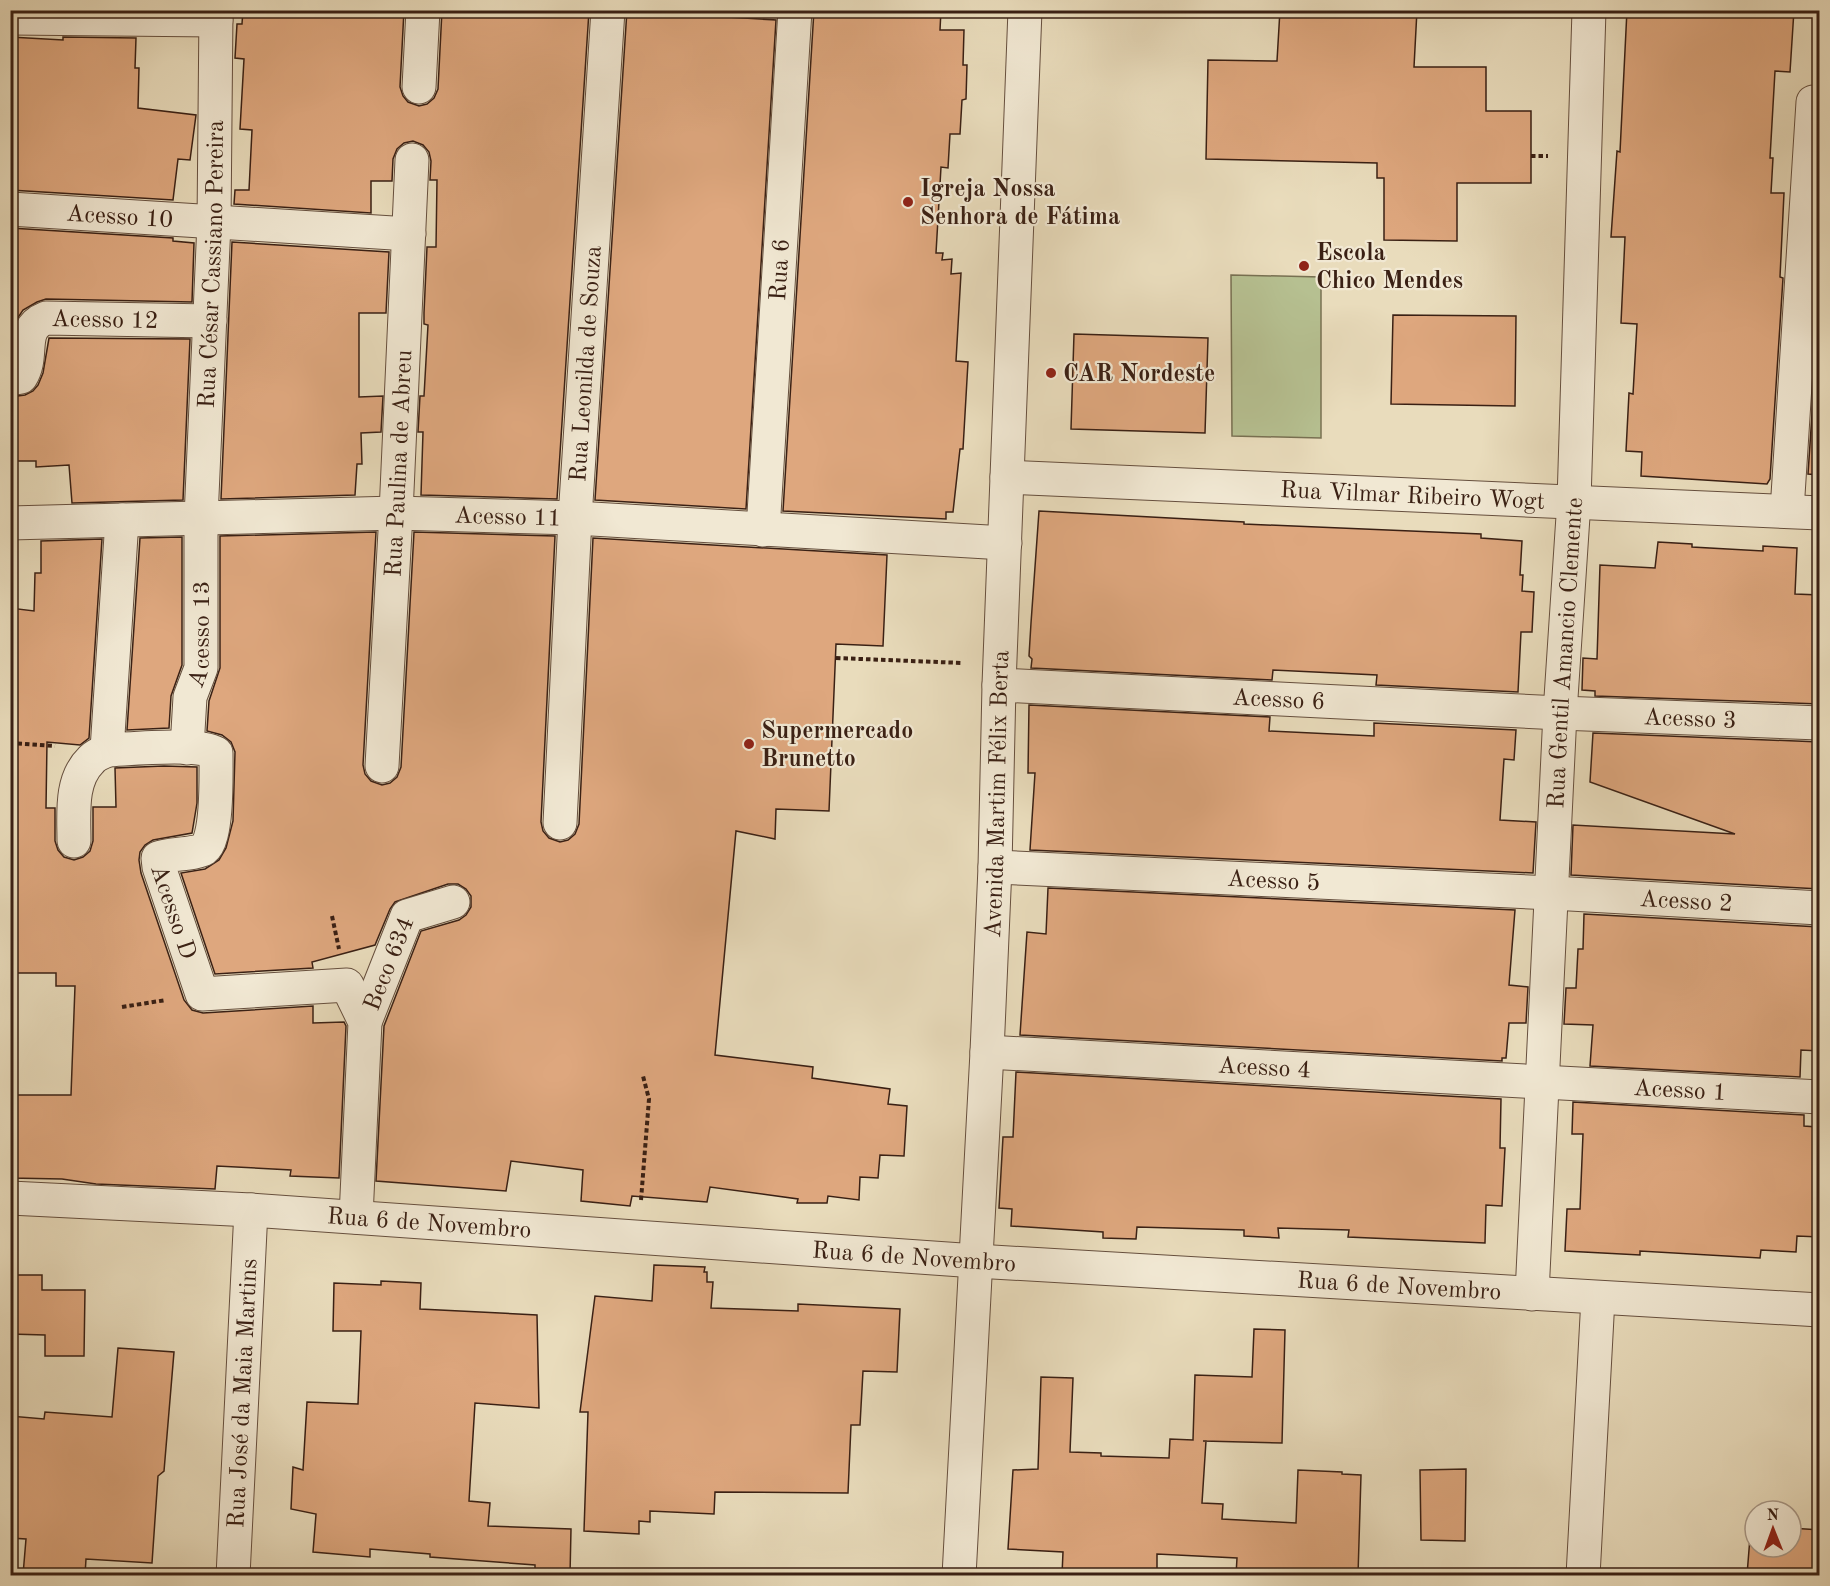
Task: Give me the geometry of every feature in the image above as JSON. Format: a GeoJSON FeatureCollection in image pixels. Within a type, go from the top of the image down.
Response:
{"type":"FeatureCollection","features":[{"type":"Feature","properties":{"kind":"street"},"geometry":{"type":"LineString","coordinates":[[419,87],[423,10]]}},
{"type":"Feature","properties":{"kind":"street","name":"Rua Leonilda de Souza"},"geometry":{"type":"LineString","coordinates":[[560,823],[575,518],[608,10]]}},
{"type":"Feature","properties":{"kind":"street","name":"Rua 6"},"geometry":{"type":"LineString","coordinates":[[763,530],[795,10]]}},
{"type":"Feature","properties":{"kind":"street","name":"Avenida Martim Félix Berta"},"geometry":{"type":"LineString","coordinates":[[959,1575],[995,867],[1025,10]]}},
{"type":"Feature","properties":{"kind":"street","name":"Rua Gentil Amancio Clemente"},"geometry":{"type":"LineString","coordinates":[[1532,1294],[1560,713],[1574,501],[1589,10]]}},
{"type":"Feature","properties":{"kind":"street"},"geometry":{"type":"LineString","coordinates":[[10,18],[216,15]]}},
{"type":"Feature","properties":{"kind":"street","name":"Rua César Cassiano Pereira"},"geometry":{"type":"LineString","coordinates":[[201,518],[214,223],[216,15]]}},
{"type":"Feature","properties":{"kind":"street"},"geometry":{"type":"LineString","coordinates":[[1787,511],[1813,102]]}},
{"type":"Feature","properties":{"kind":"street","name":"Rua Paulina de Abreu"},"geometry":{"type":"LineString","coordinates":[[382,766],[412,160]]}},
{"type":"Feature","properties":{"kind":"street","name":"Acesso 10"},"geometry":{"type":"LineString","coordinates":[[10,208],[409,234]]}},
{"type":"Feature","properties":{"kind":"street","name":"Acesso 12"},"geometry":{"type":"LineString","coordinates":[[10,379],[21,377],[27,368],[30,331],[37,322],[46,318],[210,321]]}},
{"type":"Feature","properties":{"kind":"street","name":"Rua Vilmar Ribeiro Wogt"},"geometry":{"type":"LineString","coordinates":[[1007,477],[1820,513]]}},
{"type":"Feature","properties":{"kind":"street","name":"Acesso 11"},"geometry":{"type":"LineString","coordinates":[[10,523],[396,513],[575,518],[1005,543]]}},
{"type":"Feature","properties":{"kind":"street","name":"Acesso 13"},"geometry":{"type":"LineString","coordinates":[[187,748],[190,697],[201,668],[201,518]]}},
{"type":"Feature","properties":{"kind":"street"},"geometry":{"type":"LineString","coordinates":[[74,841],[75,797],[80,774],[91,759],[107,750],[122,520]]}},
{"type":"Feature","properties":{"kind":"street","name":"Acesso 6"},"geometry":{"type":"LineString","coordinates":[[1000,675],[1560,713]]}},
{"type":"Feature","properties":{"kind":"street","name":"Acesso 3"},"geometry":{"type":"LineString","coordinates":[[1560,713],[1820,723]]}},
{"type":"Feature","properties":{"kind":"street","name":"Acesso D"},"geometry":{"type":"LineString","coordinates":[[107,750],[187,748],[216,753],[214,821],[209,843],[203,850],[158,858],[159,867],[202,994],[347,985],[365,1022],[356,1217]]}},
{"type":"Feature","properties":{"kind":"street","name":"Acesso 5"},"geometry":{"type":"LineString","coordinates":[[995,867],[1552,893]]}},
{"type":"Feature","properties":{"kind":"street","name":"Acesso 2"},"geometry":{"type":"LineString","coordinates":[[1552,893],[1820,908]]}},
{"type":"Feature","properties":{"kind":"street","name":"Beco 634"},"geometry":{"type":"LineString","coordinates":[[365,1022],[407,916],[453,902]]}},
{"type":"Feature","properties":{"kind":"street","name":"Acesso 4"},"geometry":{"type":"LineString","coordinates":[[987,1052],[1542,1081]]}},
{"type":"Feature","properties":{"kind":"street","name":"Acesso 1"},"geometry":{"type":"LineString","coordinates":[[1542,1081],[1820,1097]]}},
{"type":"Feature","properties":{"kind":"street","name":"Rua 6 de Novembro"},"geometry":{"type":"LineString","coordinates":[[10,1198],[251,1210],[976,1260],[1820,1310]]}},
{"type":"Feature","properties":{"kind":"street","name":"Rua José da Maia Martins"},"geometry":{"type":"LineString","coordinates":[[233,1575],[251,1210]]}},
{"type":"Feature","properties":{"kind":"street"},"geometry":{"type":"LineString","coordinates":[[1583,1575],[1598,1298]]}},
{"type":"Feature","properties":{"kind":"path"},"geometry":{"type":"LineString","coordinates":[[836,658],[1000,675]]}},
{"type":"Feature","properties":{"kind":"path"},"geometry":{"type":"LineString","coordinates":[[122,1007],[202,994]]}},
{"type":"Feature","properties":{"kind":"path"},"geometry":{"type":"LineString","coordinates":[[638,1237],[649,1099],[643,1076]]}},
{"type":"Feature","properties":{"kind":"green space"},"geometry":{"type":"Polygon","coordinates":[[[1231,275],[1321,277],[1321,438],[1232,436],[1231,275]]]}},
{"type":"Feature","properties":{"kind":"building"},"geometry":{"type":"Polygon","coordinates":[[[243,10],[404,10],[400,87],[408,102],[419,106],[427,104],[434,98],[438,89],[442,10],[589,11],[557,499],[421,495],[423,432],[418,432],[420,396],[424,396],[428,325],[424,324],[427,247],[436,247],[437,180],[430,180],[431,161],[429,152],[423,145],[413,141],[404,143],[397,149],[393,159],[392,181],[371,181],[371,213],[234,204],[235,190],[249,190],[252,130],[240,129],[244,59],[235,58],[237,24],[242,24],[243,10]]]}},
{"type":"Feature","properties":{"kind":"building"},"geometry":{"type":"Polygon","coordinates":[[[627,10],[729,10],[728,17],[776,20],[746,509],[595,500],[627,10]]]}},
{"type":"Feature","properties":{"kind":"building"},"geometry":{"type":"Polygon","coordinates":[[[814,10],[941,10],[940,30],[964,30],[963,65],[967,65],[966,99],[962,100],[960,134],[950,134],[948,168],[941,167],[936,253],[943,253],[942,260],[952,259],[951,274],[961,273],[956,361],[968,362],[963,449],[960,449],[953,512],[946,512],[946,519],[783,511],[814,10]]]}},
{"type":"Feature","properties":{"kind":"building"},"geometry":{"type":"Polygon","coordinates":[[[1280,10],[1417,10],[1414,67],[1486,67],[1486,111],[1531,111],[1531,183],[1457,183],[1457,241],[1384,240],[1384,178],[1377,178],[1377,163],[1206,159],[1208,60],[1277,61],[1280,10]]]}},
{"type":"Feature","properties":{"kind":"building"},"geometry":{"type":"Polygon","coordinates":[[[1627,10],[1794,10],[1790,72],[1775,71],[1770,158],[1773,158],[1771,193],[1784,193],[1780,277],[1783,278],[1770,479],[1767,484],[1641,476],[1642,452],[1626,451],[1629,393],[1633,394],[1637,324],[1621,323],[1625,237],[1611,237],[1617,151],[1620,152],[1627,10]]]}},
{"type":"Feature","properties":{"kind":"building"},"geometry":{"type":"Polygon","coordinates":[[[10,37],[63,40],[63,37],[136,38],[135,68],[139,68],[138,108],[196,115],[190,160],[178,159],[173,200],[10,190],[10,37]]]}},
{"type":"Feature","properties":{"kind":"building"},"geometry":{"type":"Polygon","coordinates":[[[10,228],[173,238],[173,241],[194,243],[192,302],[46,299],[23,310],[10,336],[10,228]]]}},
{"type":"Feature","properties":{"kind":"building"},"geometry":{"type":"Polygon","coordinates":[[[232,242],[389,252],[386,313],[359,313],[359,397],[383,396],[381,432],[361,433],[362,464],[357,464],[355,495],[221,499],[232,242]]]}},
{"type":"Feature","properties":{"kind":"building"},"geometry":{"type":"Polygon","coordinates":[[[1820,295],[1820,475],[1808,474],[1820,295]]]}},
{"type":"Feature","properties":{"kind":"building"},"geometry":{"type":"Polygon","coordinates":[[[1393,315],[1516,316],[1515,406],[1391,404],[1393,315]]]}},
{"type":"Feature","properties":{"kind":"building"},"geometry":{"type":"Polygon","coordinates":[[[1074,334],[1208,338],[1205,433],[1071,429],[1074,334]]]}},
{"type":"Feature","properties":{"kind":"building"},"geometry":{"type":"Polygon","coordinates":[[[49,338],[190,339],[183,500],[72,503],[69,465],[36,467],[36,461],[10,461],[10,397],[25,395],[38,385],[43,373],[49,338]]]}},
{"type":"Feature","properties":{"kind":"building"},"geometry":{"type":"Polygon","coordinates":[[[1039,511],[1244,522],[1244,524],[1481,534],[1481,538],[1522,541],[1520,575],[1523,575],[1522,591],[1534,592],[1532,632],[1521,632],[1518,692],[1376,685],[1377,675],[1273,670],[1272,680],[1031,668],[1032,659],[1029,656],[1039,511]]]}},
{"type":"Feature","properties":{"kind":"building"},"geometry":{"type":"Polygon","coordinates":[[[376,532],[363,765],[365,774],[371,781],[382,785],[390,783],[397,777],[401,767],[414,532],[555,536],[541,822],[543,831],[549,838],[560,842],[568,840],[575,834],[579,824],[593,538],[887,555],[883,646],[836,644],[829,811],[776,809],[775,839],[736,831],[715,1055],[813,1067],[812,1078],[890,1089],[888,1104],[907,1106],[904,1156],[880,1155],[878,1178],[860,1177],[859,1200],[828,1196],[827,1203],[797,1203],[798,1199],[710,1187],[707,1202],[632,1196],[630,1206],[581,1201],[583,1170],[511,1161],[506,1191],[376,1181],[384,1026],[421,931],[459,920],[471,907],[471,896],[458,884],[448,884],[395,902],[375,945],[312,962],[313,968],[215,974],[181,873],[205,869],[219,860],[226,848],[233,821],[235,752],[231,742],[222,735],[207,731],[209,701],[220,668],[220,536],[376,532]]]}},
{"type":"Feature","properties":{"kind":"building"},"geometry":{"type":"Polygon","coordinates":[[[182,537],[182,665],[171,696],[169,728],[127,730],[140,538],[182,537]]]}},
{"type":"Feature","properties":{"kind":"building"},"geometry":{"type":"Polygon","coordinates":[[[102,539],[89,738],[80,745],[47,742],[46,808],[55,808],[55,841],[58,850],[64,857],[74,860],[90,851],[93,841],[93,807],[116,807],[115,768],[197,767],[197,803],[192,833],[153,840],[140,852],[139,860],[141,873],[184,1000],[192,1010],[203,1013],[313,1006],[313,1023],[344,1022],[346,1026],[339,1178],[290,1176],[291,1170],[217,1166],[215,1189],[10,1178],[10,1095],[71,1095],[75,986],[56,986],[56,973],[10,973],[10,916],[16,916],[16,821],[10,821],[10,753],[16,675],[10,675],[10,608],[34,611],[35,573],[41,573],[41,541],[102,539]]]}},
{"type":"Feature","properties":{"kind":"building"},"geometry":{"type":"Polygon","coordinates":[[[1658,542],[1692,544],[1692,547],[1763,551],[1763,546],[1797,548],[1795,594],[1820,595],[1820,704],[1595,696],[1595,691],[1582,690],[1583,658],[1597,659],[1600,565],[1655,568],[1658,542]]]}},
{"type":"Feature","properties":{"kind":"building"},"geometry":{"type":"Polygon","coordinates":[[[1029,705],[1270,717],[1269,731],[1374,736],[1374,723],[1516,730],[1514,760],[1504,759],[1500,820],[1536,822],[1533,873],[1030,850],[1035,773],[1028,773],[1029,705]]]}},
{"type":"Feature","properties":{"kind":"building"},"geometry":{"type":"Polygon","coordinates":[[[1593,733],[1820,742],[1820,889],[1571,875],[1573,825],[1735,834],[1590,782],[1593,733]]]}},
{"type":"Feature","properties":{"kind":"building"},"geometry":{"type":"Polygon","coordinates":[[[1048,888],[1515,910],[1509,985],[1528,987],[1526,1023],[1509,1023],[1506,1058],[1502,1058],[1502,1061],[1020,1035],[1027,932],[1046,934],[1048,888]]]}},
{"type":"Feature","properties":{"kind":"building"},"geometry":{"type":"Polygon","coordinates":[[[1584,914],[1820,927],[1820,1051],[1801,1050],[1800,1077],[1590,1066],[1593,1025],[1564,1024],[1566,988],[1576,988],[1578,949],[1583,949],[1584,914]]]}},
{"type":"Feature","properties":{"kind":"building"},"geometry":{"type":"Polygon","coordinates":[[[1016,1072],[1501,1099],[1500,1148],[1505,1148],[1502,1206],[1486,1205],[1485,1243],[1348,1237],[1349,1230],[1278,1228],[1279,1238],[1244,1236],[1244,1230],[1137,1227],[1136,1239],[1103,1238],[1103,1232],[1011,1226],[1012,1209],[999,1208],[1003,1137],[1013,1137],[1016,1072]]]}},
{"type":"Feature","properties":{"kind":"building"},"geometry":{"type":"Polygon","coordinates":[[[1573,1102],[1804,1115],[1804,1126],[1817,1127],[1817,1131],[1820,1131],[1820,1237],[1797,1236],[1796,1252],[1761,1250],[1760,1258],[1640,1251],[1640,1255],[1565,1251],[1567,1209],[1580,1209],[1583,1134],[1572,1134],[1573,1102]]]}},
{"type":"Feature","properties":{"kind":"building"},"geometry":{"type":"Polygon","coordinates":[[[654,1265],[705,1267],[707,1282],[713,1282],[711,1308],[798,1311],[798,1304],[900,1309],[897,1372],[863,1371],[860,1425],[851,1425],[848,1493],[715,1492],[714,1514],[650,1511],[650,1522],[639,1521],[639,1534],[584,1531],[588,1412],[580,1412],[595,1296],[652,1301],[654,1265]]]}},
{"type":"Feature","properties":{"kind":"building"},"geometry":{"type":"Polygon","coordinates":[[[10,1275],[42,1275],[42,1290],[85,1290],[84,1356],[45,1356],[45,1335],[10,1334],[10,1275]]]}},
{"type":"Feature","properties":{"kind":"building"},"geometry":{"type":"Polygon","coordinates":[[[381,1281],[421,1283],[420,1309],[537,1315],[539,1408],[475,1403],[469,1501],[490,1503],[488,1526],[571,1529],[570,1575],[535,1575],[535,1565],[430,1557],[430,1554],[370,1549],[370,1557],[313,1552],[316,1514],[291,1509],[293,1467],[303,1470],[307,1402],[358,1404],[361,1331],[333,1331],[334,1283],[381,1285],[381,1281]]]}},
{"type":"Feature","properties":{"kind":"building"},"geometry":{"type":"Polygon","coordinates":[[[1254,1329],[1285,1330],[1282,1443],[1206,1441],[1202,1503],[1223,1504],[1222,1519],[1296,1523],[1298,1470],[1361,1475],[1358,1575],[1236,1575],[1237,1558],[1157,1554],[1157,1575],[1062,1575],[1063,1552],[1008,1549],[1013,1470],[1038,1469],[1041,1377],[1073,1378],[1070,1452],[1101,1453],[1101,1456],[1169,1458],[1170,1439],[1193,1440],[1195,1375],[1252,1377],[1254,1329]]]}},
{"type":"Feature","properties":{"kind":"building"},"geometry":{"type":"Polygon","coordinates":[[[118,1348],[174,1352],[164,1471],[158,1476],[152,1563],[86,1559],[85,1575],[23,1575],[26,1539],[10,1538],[10,1416],[44,1419],[45,1412],[112,1417],[118,1348]]]}},
{"type":"Feature","properties":{"kind":"building"},"geometry":{"type":"Polygon","coordinates":[[[1466,1469],[1465,1541],[1421,1540],[1420,1470],[1466,1469]]]}},
{"type":"Feature","properties":{"kind":"building"},"geometry":{"type":"Polygon","coordinates":[[[1803,1529],[1820,1530],[1820,1575],[1747,1575],[1748,1559],[1803,1559],[1803,1529]]]}},
{"type":"Feature","properties":{"kind":"place","name":"Igreja Nossa Senhora de Fátima"},"geometry":{"type":"Point","coordinates":[908,202]}},
{"type":"Feature","properties":{"kind":"place","name":"Escola Chico Mendes"},"geometry":{"type":"Point","coordinates":[1304,266]}},
{"type":"Feature","properties":{"kind":"place","name":"CAR Nordeste"},"geometry":{"type":"Point","coordinates":[1051,373]}},
{"type":"Feature","properties":{"kind":"place","name":"Supermercado Brunetto"},"geometry":{"type":"Point","coordinates":[749,744]}}]}
